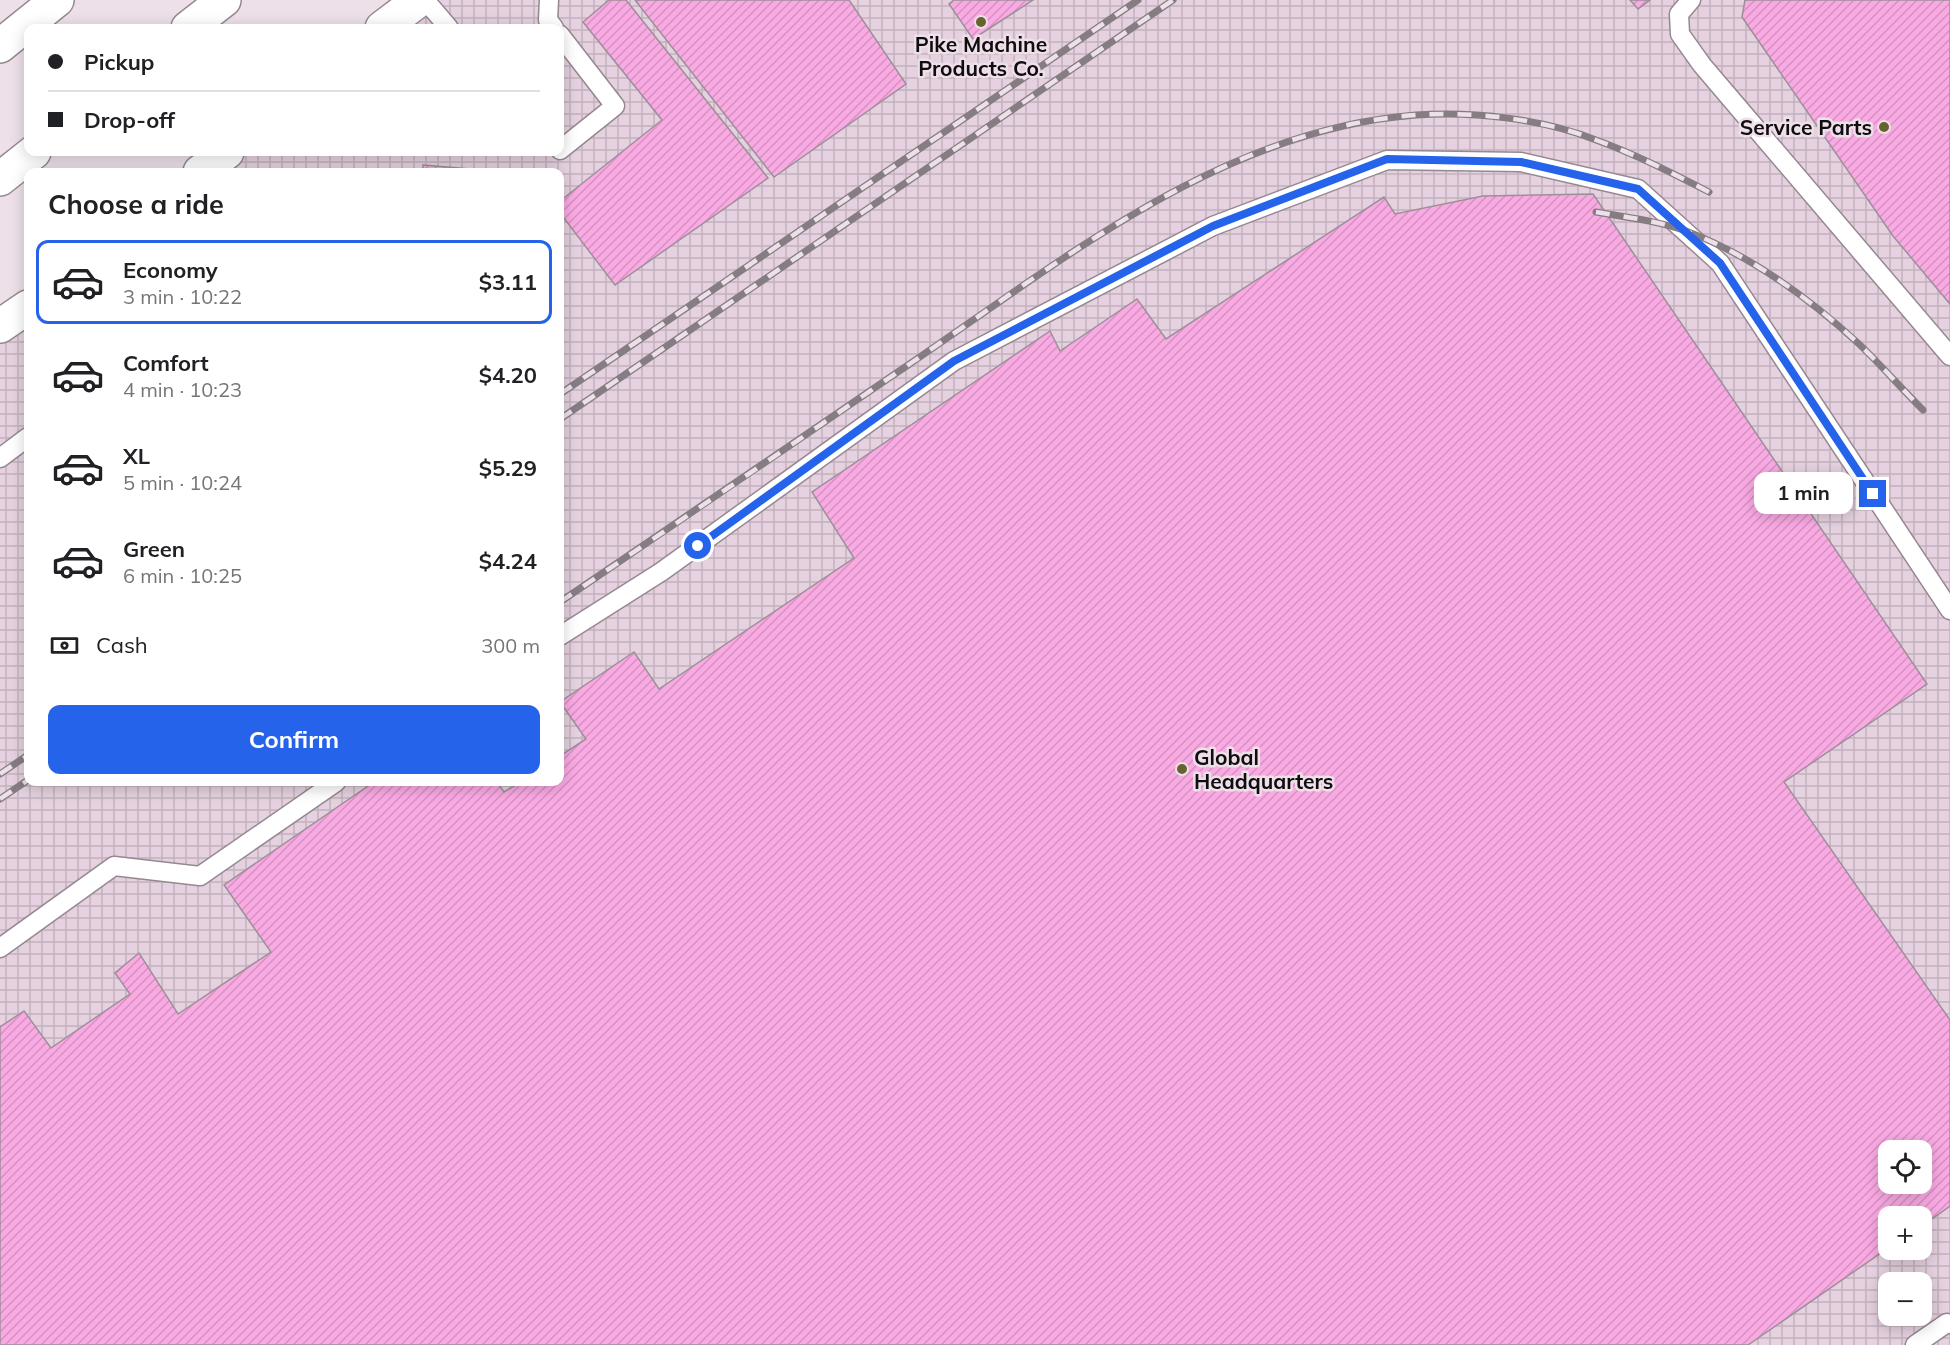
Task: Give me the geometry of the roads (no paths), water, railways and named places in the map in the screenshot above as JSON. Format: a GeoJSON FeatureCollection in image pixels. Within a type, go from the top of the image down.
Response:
{"type":"FeatureCollection","features":[{"type":"Feature","properties":{"kind":"main road"},"geometry":{"type":"LineString","coordinates":[[27,24],[57,0]]}},
{"type":"Feature","properties":{"kind":"main road"},"geometry":{"type":"LineString","coordinates":[[193,24],[224,0]]}},
{"type":"Feature","properties":{"kind":"main road"},"geometry":{"type":"LineString","coordinates":[[387,24],[419,0]]}},
{"type":"Feature","properties":{"kind":"main road"},"geometry":{"type":"LineString","coordinates":[[0,46],[24,27]]}},
{"type":"Feature","properties":{"kind":"main road"},"geometry":{"type":"LineString","coordinates":[[0,178],[29,156]]}},
{"type":"Feature","properties":{"kind":"main road"},"geometry":{"type":"LineString","coordinates":[[205,168],[221,156]]}},
{"type":"Feature","properties":{"kind":"main road"},"geometry":{"type":"LineString","coordinates":[[0,326],[24,311]]}},
{"type":"Feature","properties":{"kind":"main road"},"geometry":{"type":"LineString","coordinates":[[0,330],[24,311]]}},
{"type":"Feature","properties":{"kind":"lane"},"geometry":{"type":"LineString","coordinates":[[425,0],[446,24]]}},
{"type":"Feature","properties":{"kind":"lane"},"geometry":{"type":"LineString","coordinates":[[549,0],[548,20],[551,24]]}},
{"type":"Feature","properties":{"kind":"lane"},"geometry":{"type":"LineString","coordinates":[[1690,0],[1679,14],[1680,34],[1702,65],[1950,356]]}},
{"type":"Feature","properties":{"kind":"lane"},"geometry":{"type":"LineString","coordinates":[[564,40],[615,106],[564,146]]}},
{"type":"Feature","properties":{"kind":"lane"},"geometry":{"type":"LineString","coordinates":[[564,633],[661,572],[954,361],[1213,226],[1387,159],[1521,162],[1638,189],[1720,263],[1950,610]]}},
{"type":"Feature","properties":{"kind":"lane"},"geometry":{"type":"LineString","coordinates":[[0,458],[24,440]]}},
{"type":"Feature","properties":{"kind":"lane"},"geometry":{"type":"LineString","coordinates":[[0,948],[114,866],[200,876],[330,786]]}},
{"type":"Feature","properties":{"kind":"lane"},"geometry":{"type":"LineString","coordinates":[[1915,1345],[1947,1323],[1950,1324]]}},
{"type":"Feature","properties":{"kind":"railway"},"geometry":{"type":"LineString","coordinates":[[564,391],[1138,0]]}},
{"type":"Feature","properties":{"kind":"railway"},"geometry":{"type":"LineString","coordinates":[[564,416],[1173,0]]}},
{"type":"Feature","properties":{"kind":"railway"},"geometry":{"type":"LineString","coordinates":[[564,599],[1087,243],[1149,205],[1212,172],[1278,145],[1345,125],[1416,115],[1461,114],[1508,118],[1554,127],[1596,140],[1709,192]]}},
{"type":"Feature","properties":{"kind":"railway"},"geometry":{"type":"LineString","coordinates":[[1596,212],[1653,222],[1686,231],[1756,265],[1799,294],[1840,327],[1923,410]]}},
{"type":"Feature","properties":{"kind":"railway"},"geometry":{"type":"LineString","coordinates":[[0,774],[24,758]]}},
{"type":"Feature","properties":{"kind":"railway"},"geometry":{"type":"LineString","coordinates":[[0,799],[24,783]]}},
{"type":"Feature","properties":{"kind":"place","name":"Pike Machine Products Co."},"geometry":{"type":"Point","coordinates":[981,22]}},
{"type":"Feature","properties":{"kind":"place","name":"Service Parts"},"geometry":{"type":"Point","coordinates":[1884,127]}},
{"type":"Feature","properties":{"kind":"place","name":"Global Headquarters"},"geometry":{"type":"Point","coordinates":[1182,769]}}]}
